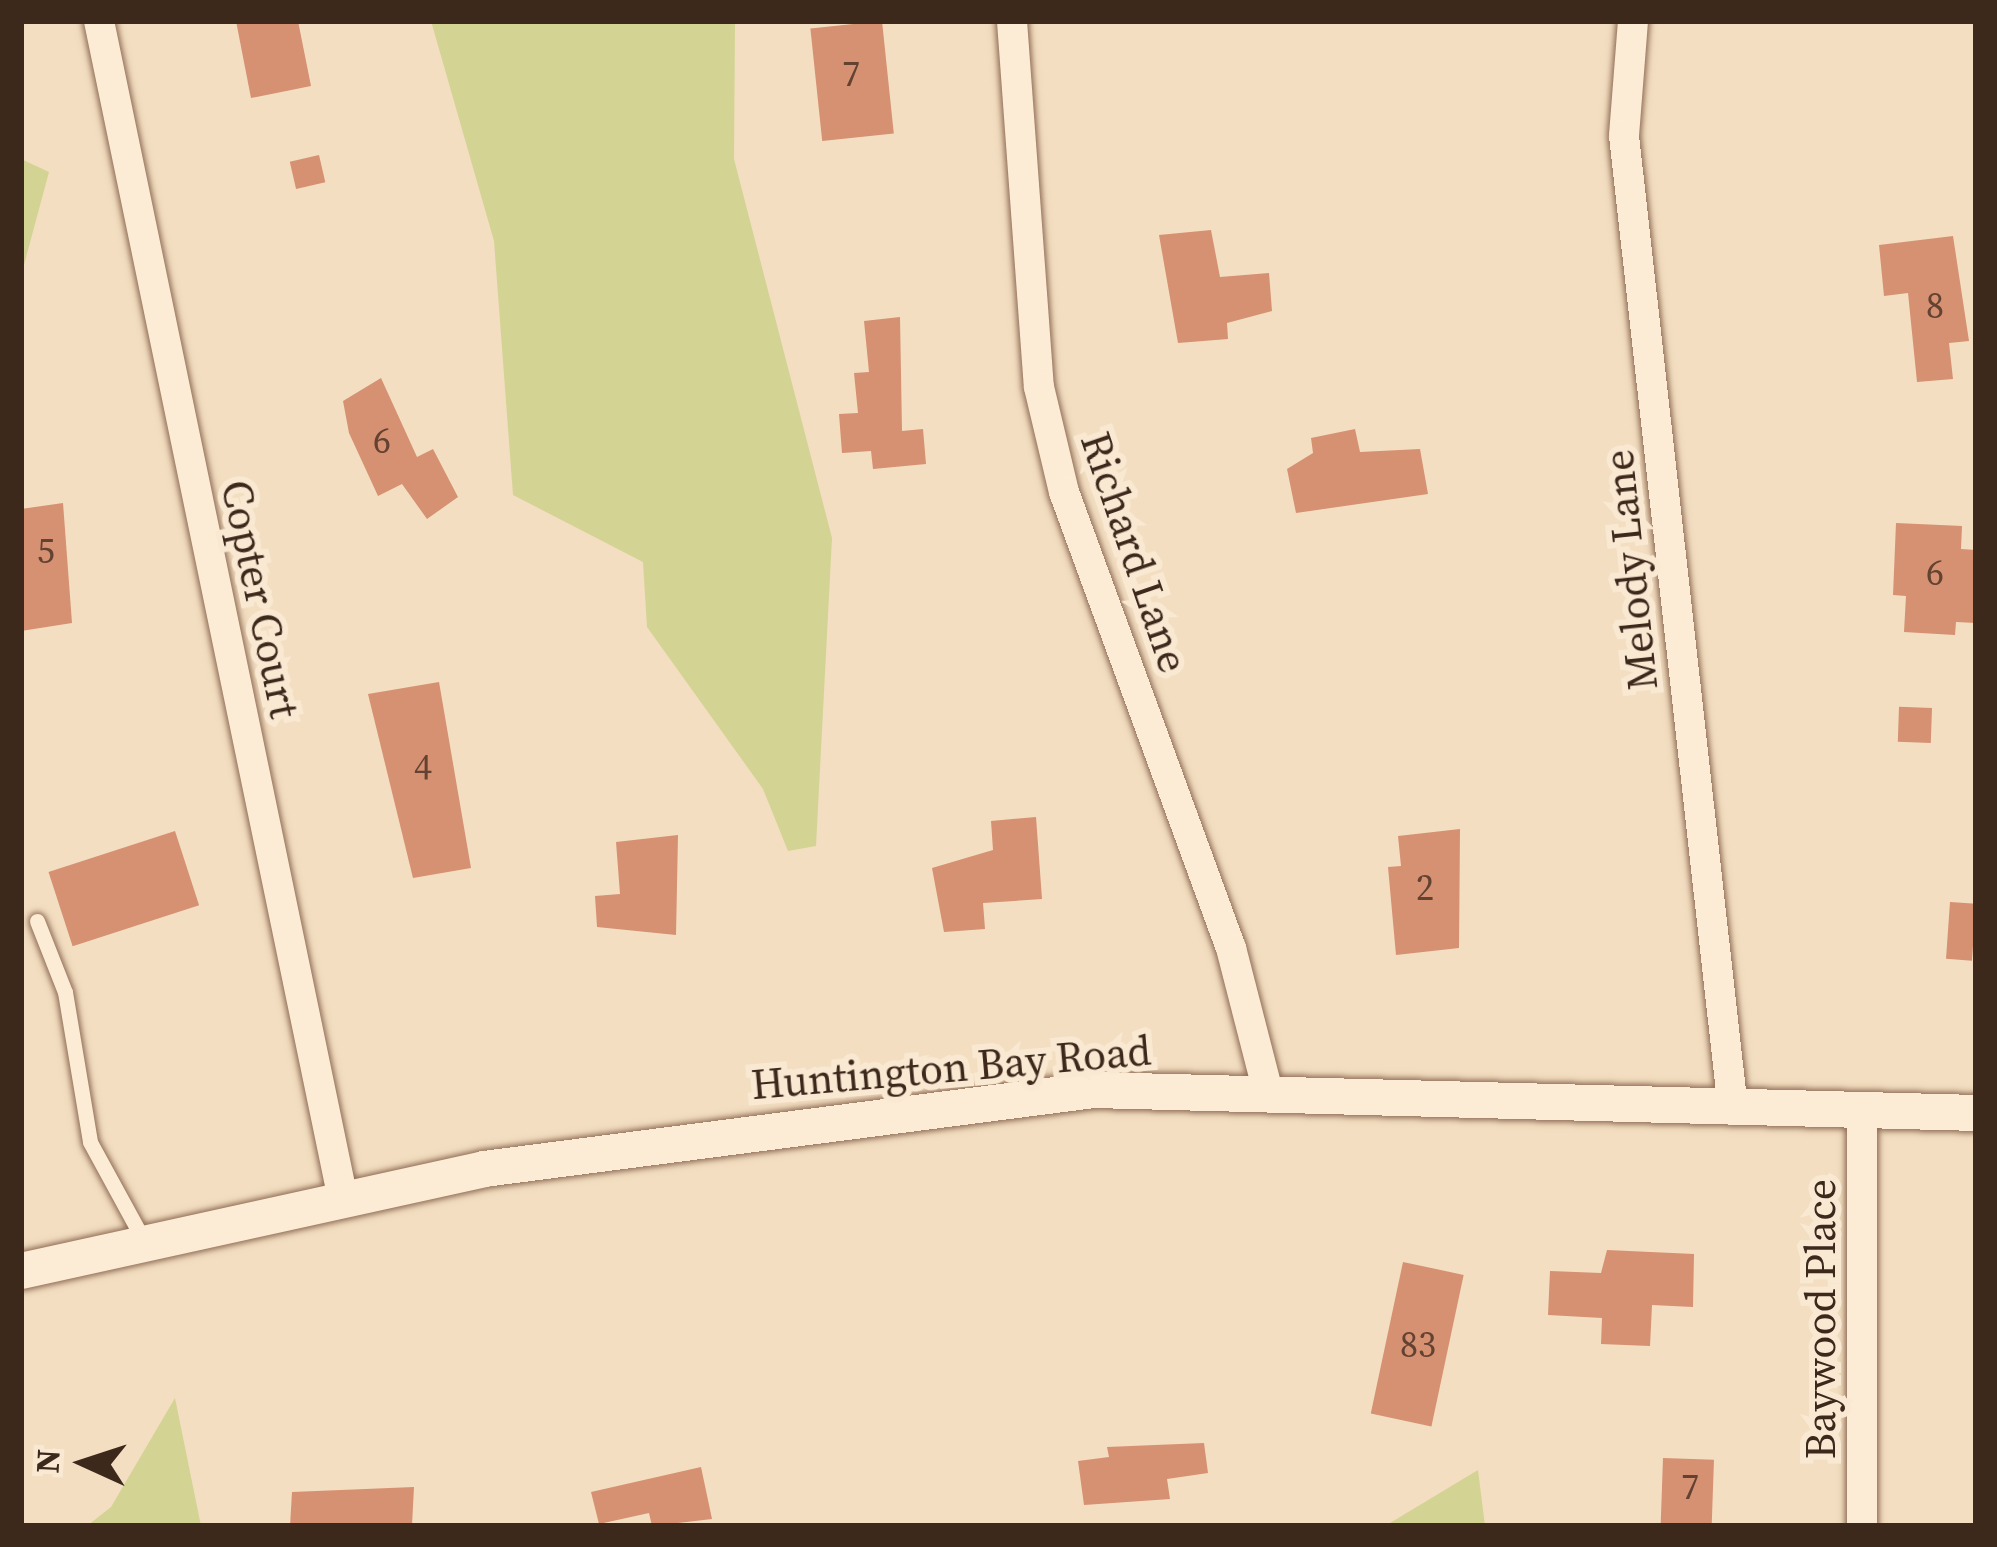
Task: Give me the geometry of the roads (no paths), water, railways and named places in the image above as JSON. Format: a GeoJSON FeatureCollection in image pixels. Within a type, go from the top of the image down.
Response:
{"type":"FeatureCollection","features":[{"type":"Feature","properties":{"kind":"street","name":"Copter Court"},"geometry":{"type":"LineString","coordinates":[[99,21],[342,1194]]}},
{"type":"Feature","properties":{"kind":"street","name":"Richard Lane"},"geometry":{"type":"LineString","coordinates":[[1012,21],[1024,284],[1044,408],[1064,492],[1231,948],[1268,1093]]}},
{"type":"Feature","properties":{"kind":"street","name":"Melody Lane"},"geometry":{"type":"LineString","coordinates":[[1633,21],[1624,136],[1732,1110]]}},
{"type":"Feature","properties":{"kind":"street","name":"Huntington Bay Road"},"geometry":{"type":"LineString","coordinates":[[21,1271],[342,1194],[1094,1090],[1976,1113]]}},
{"type":"Feature","properties":{"kind":"street","name":"Baywood Place"},"geometry":{"type":"LineString","coordinates":[[1862,1113],[1862,1526]]}},
{"type":"Feature","properties":{"kind":"lane"},"geometry":{"type":"LineString","coordinates":[[37,921],[65,992],[90,1142],[145,1244]]}}]}
